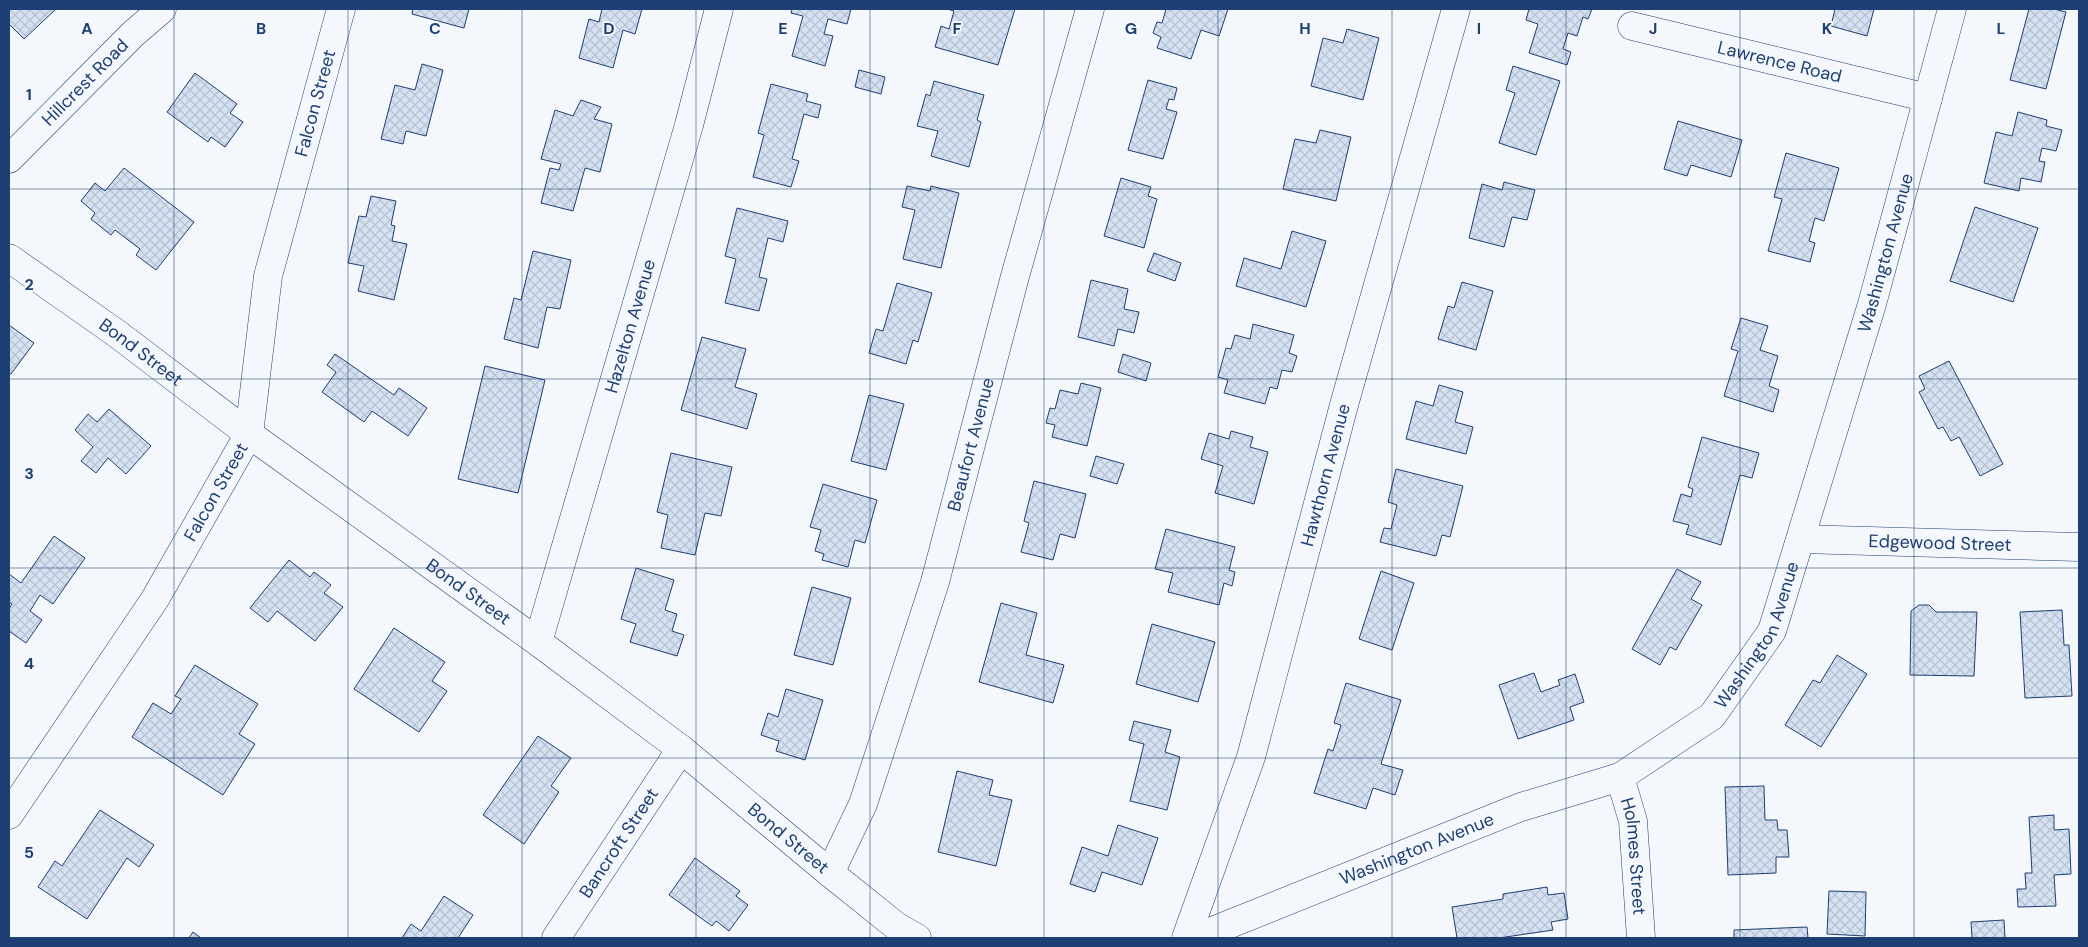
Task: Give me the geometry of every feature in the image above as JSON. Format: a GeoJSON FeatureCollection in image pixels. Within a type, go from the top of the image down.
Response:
{"type":"FeatureCollection","features":[{"type":"Feature","properties":{"kind":"street","name":"Hillcrest Road"},"geometry":{"type":"LineString","coordinates":[[9,159],[133,34],[162,9]]}},
{"type":"Feature","properties":{"kind":"street","name":"Falcon Street"},"geometry":{"type":"LineString","coordinates":[[9,815],[155,599],[249,434],[268,276],[341,9]]}},
{"type":"Feature","properties":{"kind":"street","name":"Hazelton Avenue"},"geometry":{"type":"LineString","coordinates":[[538,642],[689,125],[719,9]]}},
{"type":"Feature","properties":{"kind":"street","name":"Beaufort Avenue"},"geometry":{"type":"LineString","coordinates":[[830,873],[864,804],[935,582],[1014,280],[1090,9]]}},
{"type":"Feature","properties":{"kind":"street","name":"Hawthorn Avenue"},"geometry":{"type":"LineString","coordinates":[[1186,938],[1251,757],[1344,405],[1456,9]]}},
{"type":"Feature","properties":{"kind":"street","name":"Washington Avenue"},"geometry":{"type":"LineString","coordinates":[[1195,938],[1521,807],[1620,777],[1712,716],[1772,631],[1872,304],[1952,9]]}},
{"type":"Feature","properties":{"kind":"street","name":"Lawrence Road"},"geometry":{"type":"LineString","coordinates":[[1632,26],[1928,98]]}},
{"type":"Feature","properties":{"kind":"street","name":"Bond Street"},"geometry":{"type":"LineString","coordinates":[[9,258],[116,333],[249,434],[538,642],[681,748],[830,873],[896,926],[916,938]]}},
{"type":"Feature","properties":{"kind":"street","name":"Edgewood Street"},"geometry":{"type":"LineString","coordinates":[[1801,539],[2079,548]]}},
{"type":"Feature","properties":{"kind":"street","name":"Bancroft Street"},"geometry":{"type":"LineString","coordinates":[[556,938],[681,748]]}},
{"type":"Feature","properties":{"kind":"street","name":"Holmes Street"},"geometry":{"type":"LineString","coordinates":[[1620,777],[1633,821],[1641,938]]}},
{"type":"Feature","properties":{"kind":"building"},"geometry":{"type":"Polygon","coordinates":[[[9,9],[56,9],[24,39],[9,24],[9,9]]]}},
{"type":"Feature","properties":{"kind":"building"},"geometry":{"type":"Polygon","coordinates":[[[413,9],[469,9],[464,28],[412,14],[413,9]]]}},
{"type":"Feature","properties":{"kind":"building"},"geometry":{"type":"Polygon","coordinates":[[[602,9],[642,9],[635,34],[623,30],[613,68],[579,58],[589,19],[599,22],[602,9]]]}},
{"type":"Feature","properties":{"kind":"building"},"geometry":{"type":"Polygon","coordinates":[[[792,9],[851,9],[847,24],[828,19],[824,34],[833,36],[825,66],[792,56],[803,16],[791,13],[792,9]]]}},
{"type":"Feature","properties":{"kind":"building"},"geometry":{"type":"Polygon","coordinates":[[[947,9],[1015,9],[998,65],[935,47],[941,26],[949,29],[954,11],[947,9]]]}},
{"type":"Feature","properties":{"kind":"building"},"geometry":{"type":"Polygon","coordinates":[[[1166,9],[1228,9],[1219,36],[1201,30],[1191,59],[1157,48],[1161,37],[1153,33],[1157,22],[1162,23],[1166,9]]]}},
{"type":"Feature","properties":{"kind":"building"},"geometry":{"type":"Polygon","coordinates":[[[1529,9],[1592,9],[1588,19],[1583,17],[1577,36],[1568,33],[1563,49],[1571,52],[1567,65],[1529,53],[1538,24],[1526,20],[1529,9]]]}},
{"type":"Feature","properties":{"kind":"building"},"geometry":{"type":"Polygon","coordinates":[[[1835,9],[1874,9],[1867,36],[1831,26],[1835,9]]]}},
{"type":"Feature","properties":{"kind":"building"},"geometry":{"type":"Polygon","coordinates":[[[2029,9],[2054,9],[2066,12],[2046,89],[2010,80],[2029,9]]]}},
{"type":"Feature","properties":{"kind":"building"},"geometry":{"type":"Polygon","coordinates":[[[1347,29],[1379,38],[1363,100],[1311,86],[1323,38],[1343,43],[1347,29]]]}},
{"type":"Feature","properties":{"kind":"building"},"geometry":{"type":"Polygon","coordinates":[[[422,64],[443,70],[426,136],[406,131],[403,144],[381,139],[395,85],[415,90],[422,64]]]}},
{"type":"Feature","properties":{"kind":"building"},"geometry":{"type":"Polygon","coordinates":[[[1513,66],[1560,81],[1536,155],[1499,143],[1515,93],[1506,90],[1513,66]]]}},
{"type":"Feature","properties":{"kind":"building"},"geometry":{"type":"Polygon","coordinates":[[[859,70],[885,77],[881,94],[855,87],[859,70]]]}},
{"type":"Feature","properties":{"kind":"building"},"geometry":{"type":"Polygon","coordinates":[[[195,73],[237,104],[230,113],[243,122],[225,147],[211,137],[208,142],[167,112],[195,73]]]}},
{"type":"Feature","properties":{"kind":"building"},"geometry":{"type":"Polygon","coordinates":[[[1148,80],[1177,88],[1174,100],[1169,99],[1166,109],[1177,112],[1163,159],[1128,150],[1148,80]]]}},
{"type":"Feature","properties":{"kind":"building"},"geometry":{"type":"Polygon","coordinates":[[[934,81],[984,95],[977,120],[981,122],[969,167],[931,156],[938,131],[917,126],[926,94],[930,96],[934,81]]]}},
{"type":"Feature","properties":{"kind":"building"},"geometry":{"type":"Polygon","coordinates":[[[771,84],[808,94],[806,101],[821,105],[818,118],[804,114],[792,159],[799,161],[791,187],[753,177],[764,135],[758,133],[771,84]]]}},
{"type":"Feature","properties":{"kind":"building"},"geometry":{"type":"Polygon","coordinates":[[[581,100],[601,107],[594,119],[612,124],[600,172],[585,168],[573,211],[541,203],[550,168],[559,170],[561,164],[541,159],[555,110],[573,116],[581,100]]]}},
{"type":"Feature","properties":{"kind":"building"},"geometry":{"type":"Polygon","coordinates":[[[2018,112],[2047,120],[2046,126],[2062,130],[2056,151],[2042,148],[2039,161],[2045,162],[2041,182],[2021,178],[2019,191],[1984,183],[1996,132],[2012,136],[2018,112]]]}},
{"type":"Feature","properties":{"kind":"building"},"geometry":{"type":"Polygon","coordinates":[[[1678,121],[1742,140],[1731,177],[1691,165],[1687,176],[1664,169],[1678,121]]]}},
{"type":"Feature","properties":{"kind":"building"},"geometry":{"type":"Polygon","coordinates":[[[1320,130],[1351,137],[1336,201],[1283,189],[1295,139],[1316,143],[1320,130]]]}},
{"type":"Feature","properties":{"kind":"building"},"geometry":{"type":"Polygon","coordinates":[[[1786,153],[1839,168],[1824,221],[1815,218],[1809,241],[1815,243],[1810,262],[1768,251],[1782,199],[1774,197],[1786,153]]]}},
{"type":"Feature","properties":{"kind":"building"},"geometry":{"type":"Polygon","coordinates":[[[124,168],[194,222],[156,270],[136,255],[140,249],[115,230],[111,235],[91,219],[95,213],[81,201],[95,183],[105,191],[124,168]]]}},
{"type":"Feature","properties":{"kind":"building"},"geometry":{"type":"Polygon","coordinates":[[[1121,178],[1151,187],[1148,196],[1157,199],[1144,248],[1104,236],[1121,178]]]}},
{"type":"Feature","properties":{"kind":"building"},"geometry":{"type":"Polygon","coordinates":[[[1504,182],[1535,190],[1527,220],[1512,217],[1504,247],[1469,238],[1482,184],[1502,190],[1504,182]]]}},
{"type":"Feature","properties":{"kind":"building"},"geometry":{"type":"Polygon","coordinates":[[[907,186],[930,191],[931,186],[959,193],[941,268],[903,259],[915,210],[902,207],[907,186]]]}},
{"type":"Feature","properties":{"kind":"building"},"geometry":{"type":"Polygon","coordinates":[[[371,196],[396,201],[391,225],[395,226],[392,241],[407,244],[394,300],[358,291],[364,266],[348,263],[359,216],[366,217],[371,196]]]}},
{"type":"Feature","properties":{"kind":"building"},"geometry":{"type":"Polygon","coordinates":[[[1975,207],[2038,228],[2013,302],[1950,281],[1975,207]]]}},
{"type":"Feature","properties":{"kind":"building"},"geometry":{"type":"Polygon","coordinates":[[[737,208],[788,221],[783,242],[768,238],[759,277],[767,279],[759,311],[725,303],[736,259],[725,256],[737,208]]]}},
{"type":"Feature","properties":{"kind":"building"},"geometry":{"type":"Polygon","coordinates":[[[1292,231],[1326,241],[1306,307],[1236,286],[1244,258],[1281,269],[1292,231]]]}},
{"type":"Feature","properties":{"kind":"building"},"geometry":{"type":"Polygon","coordinates":[[[533,251],[571,260],[560,309],[547,307],[538,348],[504,339],[514,298],[521,300],[533,251]]]}},
{"type":"Feature","properties":{"kind":"building"},"geometry":{"type":"Polygon","coordinates":[[[1154,253],[1181,263],[1175,281],[1147,271],[1154,253]]]}},
{"type":"Feature","properties":{"kind":"building"},"geometry":{"type":"Polygon","coordinates":[[[1091,280],[1128,289],[1124,309],[1139,312],[1134,333],[1118,329],[1114,346],[1078,337],[1091,280]]]}},
{"type":"Feature","properties":{"kind":"building"},"geometry":{"type":"Polygon","coordinates":[[[1462,282],[1493,291],[1476,350],[1438,339],[1448,306],[1454,308],[1462,282]]]}},
{"type":"Feature","properties":{"kind":"building"},"geometry":{"type":"Polygon","coordinates":[[[897,283],[932,293],[918,342],[913,340],[906,364],[869,353],[876,329],[883,331],[897,283]]]}},
{"type":"Feature","properties":{"kind":"building"},"geometry":{"type":"Polygon","coordinates":[[[1741,318],[1768,326],[1760,350],[1778,356],[1769,386],[1779,390],[1773,412],[1724,396],[1738,351],[1731,349],[1741,318]]]}},
{"type":"Feature","properties":{"kind":"building"},"geometry":{"type":"Polygon","coordinates":[[[1253,324],[1294,335],[1289,353],[1297,356],[1292,372],[1282,370],[1277,389],[1270,387],[1265,404],[1224,393],[1228,380],[1218,377],[1226,348],[1231,349],[1235,335],[1250,339],[1253,324]]]}},
{"type":"Feature","properties":{"kind":"building"},"geometry":{"type":"Polygon","coordinates":[[[9,325],[34,343],[11,374],[9,373],[9,325]]]}},
{"type":"Feature","properties":{"kind":"building"},"geometry":{"type":"Polygon","coordinates":[[[702,337],[746,349],[735,387],[757,394],[747,429],[681,410],[702,337]]]}},
{"type":"Feature","properties":{"kind":"building"},"geometry":{"type":"Polygon","coordinates":[[[335,354],[394,395],[399,388],[427,408],[408,436],[372,411],[364,422],[322,392],[336,372],[327,365],[335,354]]]}},
{"type":"Feature","properties":{"kind":"building"},"geometry":{"type":"Polygon","coordinates":[[[1123,354],[1151,363],[1146,381],[1118,372],[1123,354]]]}},
{"type":"Feature","properties":{"kind":"building"},"geometry":{"type":"Polygon","coordinates":[[[1949,361],[2003,464],[1980,476],[1959,437],[1951,441],[1943,427],[1938,429],[1919,392],[1925,389],[1919,376],[1949,361]]]}},
{"type":"Feature","properties":{"kind":"building"},"geometry":{"type":"Polygon","coordinates":[[[485,366],[545,380],[518,493],[458,479],[485,366]]]}},
{"type":"Feature","properties":{"kind":"building"},"geometry":{"type":"Polygon","coordinates":[[[1081,383],[1101,388],[1087,446],[1052,437],[1055,425],[1046,423],[1050,408],[1055,409],[1060,390],[1078,394],[1081,383]]]}},
{"type":"Feature","properties":{"kind":"building"},"geometry":{"type":"Polygon","coordinates":[[[1439,385],[1463,392],[1455,422],[1473,427],[1466,454],[1406,439],[1416,401],[1433,406],[1439,385]]]}},
{"type":"Feature","properties":{"kind":"building"},"geometry":{"type":"Polygon","coordinates":[[[869,395],[904,404],[886,470],[851,461],[869,395]]]}},
{"type":"Feature","properties":{"kind":"building"},"geometry":{"type":"Polygon","coordinates":[[[109,409],[151,446],[126,474],[108,458],[96,473],[81,461],[93,447],[75,430],[88,414],[97,422],[109,409]]]}},
{"type":"Feature","properties":{"kind":"building"},"geometry":{"type":"Polygon","coordinates":[[[1231,431],[1253,437],[1250,447],[1268,452],[1254,504],[1215,493],[1223,466],[1201,459],[1209,433],[1229,439],[1231,431]]]}},
{"type":"Feature","properties":{"kind":"building"},"geometry":{"type":"Polygon","coordinates":[[[1702,437],[1759,453],[1752,478],[1740,475],[1721,545],[1686,534],[1689,525],[1673,521],[1681,494],[1691,497],[1693,489],[1688,487],[1702,437]]]}},
{"type":"Feature","properties":{"kind":"building"},"geometry":{"type":"Polygon","coordinates":[[[671,453],[732,467],[721,516],[705,513],[695,555],[661,548],[668,515],[657,512],[671,453]]]}},
{"type":"Feature","properties":{"kind":"building"},"geometry":{"type":"Polygon","coordinates":[[[1096,456],[1124,464],[1117,484],[1090,476],[1096,456]]]}},
{"type":"Feature","properties":{"kind":"building"},"geometry":{"type":"Polygon","coordinates":[[[1396,469],[1463,486],[1450,537],[1442,535],[1436,556],[1380,542],[1384,528],[1391,529],[1397,505],[1388,502],[1396,469]]]}},
{"type":"Feature","properties":{"kind":"building"},"geometry":{"type":"Polygon","coordinates":[[[1034,481],[1086,494],[1075,538],[1060,534],[1053,560],[1021,552],[1029,523],[1024,521],[1034,481]]]}},
{"type":"Feature","properties":{"kind":"building"},"geometry":{"type":"Polygon","coordinates":[[[823,484],[877,500],[865,543],[855,540],[848,567],[822,560],[824,554],[815,551],[821,530],[810,527],[823,484]]]}},
{"type":"Feature","properties":{"kind":"building"},"geometry":{"type":"Polygon","coordinates":[[[1166,529],[1235,547],[1229,570],[1235,572],[1232,586],[1224,583],[1219,605],[1168,592],[1173,573],[1155,569],[1166,529]]]}},
{"type":"Feature","properties":{"kind":"building"},"geometry":{"type":"Polygon","coordinates":[[[54,536],[85,558],[53,604],[40,595],[30,611],[42,620],[26,643],[9,631],[9,609],[12,604],[9,602],[9,574],[21,583],[54,536]]]}},
{"type":"Feature","properties":{"kind":"building"},"geometry":{"type":"Polygon","coordinates":[[[289,560],[310,577],[314,572],[331,585],[324,593],[343,607],[315,641],[277,611],[268,622],[250,608],[289,560]]]}},
{"type":"Feature","properties":{"kind":"building"},"geometry":{"type":"Polygon","coordinates":[[[636,568],[674,580],[665,610],[677,614],[672,631],[684,635],[677,656],[630,642],[636,624],[621,619],[636,568]]]}},
{"type":"Feature","properties":{"kind":"building"},"geometry":{"type":"Polygon","coordinates":[[[1677,569],[1701,582],[1691,599],[1702,605],[1676,650],[1670,647],[1660,665],[1632,649],[1677,569]]]}},
{"type":"Feature","properties":{"kind":"building"},"geometry":{"type":"Polygon","coordinates":[[[1381,571],[1414,583],[1392,650],[1359,639],[1381,571]]]}},
{"type":"Feature","properties":{"kind":"building"},"geometry":{"type":"Polygon","coordinates":[[[812,587],[851,598],[833,665],[794,655],[812,587]]]}},
{"type":"Feature","properties":{"kind":"building"},"geometry":{"type":"Polygon","coordinates":[[[1001,603],[1037,613],[1026,655],[1064,665],[1053,703],[979,682],[1001,603]]]}},
{"type":"Feature","properties":{"kind":"building"},"geometry":{"type":"Polygon","coordinates":[[[1919,605],[1929,605],[1936,612],[1977,612],[1974,676],[1910,675],[1911,611],[1919,605]]]}},
{"type":"Feature","properties":{"kind":"building"},"geometry":{"type":"Polygon","coordinates":[[[2062,610],[2064,645],[2069,645],[2072,696],[2025,698],[2020,612],[2062,610]]]}},
{"type":"Feature","properties":{"kind":"building"},"geometry":{"type":"Polygon","coordinates":[[[1152,624],[1215,642],[1198,702],[1136,684],[1152,624]]]}},
{"type":"Feature","properties":{"kind":"building"},"geometry":{"type":"Polygon","coordinates":[[[394,628],[445,662],[432,681],[447,691],[419,732],[354,689],[394,628]]]}},
{"type":"Feature","properties":{"kind":"building"},"geometry":{"type":"Polygon","coordinates":[[[1837,655],[1867,674],[1821,747],[1785,725],[1813,680],[1820,683],[1837,655]]]}},
{"type":"Feature","properties":{"kind":"building"},"geometry":{"type":"Polygon","coordinates":[[[195,665],[258,704],[239,734],[255,744],[223,795],[132,737],[153,703],[171,714],[181,699],[175,696],[195,665]]]}},
{"type":"Feature","properties":{"kind":"building"},"geometry":{"type":"Polygon","coordinates":[[[1534,673],[1541,692],[1560,685],[1558,680],[1575,674],[1584,702],[1570,707],[1574,720],[1518,739],[1499,685],[1534,673]]]}},
{"type":"Feature","properties":{"kind":"building"},"geometry":{"type":"Polygon","coordinates":[[[1346,683],[1401,700],[1381,764],[1403,770],[1395,795],[1373,788],[1366,809],[1314,793],[1328,749],[1333,751],[1341,725],[1334,723],[1346,683]]]}},
{"type":"Feature","properties":{"kind":"building"},"geometry":{"type":"Polygon","coordinates":[[[786,689],[823,700],[805,760],[776,751],[779,741],[761,735],[768,713],[778,717],[786,689]]]}},
{"type":"Feature","properties":{"kind":"building"},"geometry":{"type":"Polygon","coordinates":[[[1134,721],[1171,730],[1165,752],[1180,757],[1167,810],[1130,801],[1144,744],[1129,740],[1134,721]]]}},
{"type":"Feature","properties":{"kind":"building"},"geometry":{"type":"Polygon","coordinates":[[[538,736],[571,758],[551,786],[559,792],[524,844],[483,815],[538,736]]]}},
{"type":"Feature","properties":{"kind":"building"},"geometry":{"type":"Polygon","coordinates":[[[957,771],[993,780],[989,795],[1012,800],[996,866],[938,852],[957,771]]]}},
{"type":"Feature","properties":{"kind":"building"},"geometry":{"type":"Polygon","coordinates":[[[1764,786],[1765,820],[1777,820],[1778,830],[1787,830],[1789,857],[1776,857],[1776,873],[1728,875],[1725,787],[1764,786]]]}},
{"type":"Feature","properties":{"kind":"building"},"geometry":{"type":"Polygon","coordinates":[[[100,810],[154,845],[139,867],[127,858],[87,919],[38,887],[55,861],[62,866],[100,810]]]}},
{"type":"Feature","properties":{"kind":"building"},"geometry":{"type":"Polygon","coordinates":[[[2054,815],[2054,830],[2069,829],[2071,874],[2054,875],[2056,906],[2018,907],[2017,889],[2026,889],[2025,873],[2032,873],[2029,817],[2054,815]]]}},
{"type":"Feature","properties":{"kind":"building"},"geometry":{"type":"Polygon","coordinates":[[[1118,825],[1158,838],[1142,885],[1102,872],[1095,892],[1070,884],[1082,847],[1108,856],[1118,825]]]}},
{"type":"Feature","properties":{"kind":"building"},"geometry":{"type":"Polygon","coordinates":[[[695,858],[740,891],[736,896],[748,905],[729,931],[716,921],[712,926],[669,895],[695,858]]]}},
{"type":"Feature","properties":{"kind":"building"},"geometry":{"type":"Polygon","coordinates":[[[1547,887],[1548,895],[1564,893],[1568,919],[1551,922],[1553,930],[1499,938],[1457,938],[1452,907],[1503,899],[1503,894],[1547,887]]]}},
{"type":"Feature","properties":{"kind":"building"},"geometry":{"type":"Polygon","coordinates":[[[1829,891],[1866,892],[1865,936],[1827,934],[1829,891]]]}},
{"type":"Feature","properties":{"kind":"building"},"geometry":{"type":"Polygon","coordinates":[[[444,896],[473,915],[458,938],[402,938],[411,924],[421,931],[444,896]]]}},
{"type":"Feature","properties":{"kind":"building"},"geometry":{"type":"Polygon","coordinates":[[[2004,920],[2005,938],[1972,938],[1971,922],[2004,920]]]}},
{"type":"Feature","properties":{"kind":"building"},"geometry":{"type":"Polygon","coordinates":[[[1807,927],[1808,938],[1734,938],[1734,930],[1807,927]]]}},
{"type":"Feature","properties":{"kind":"building"},"geometry":{"type":"Polygon","coordinates":[[[193,932],[201,938],[189,938],[193,932]]]}}]}
